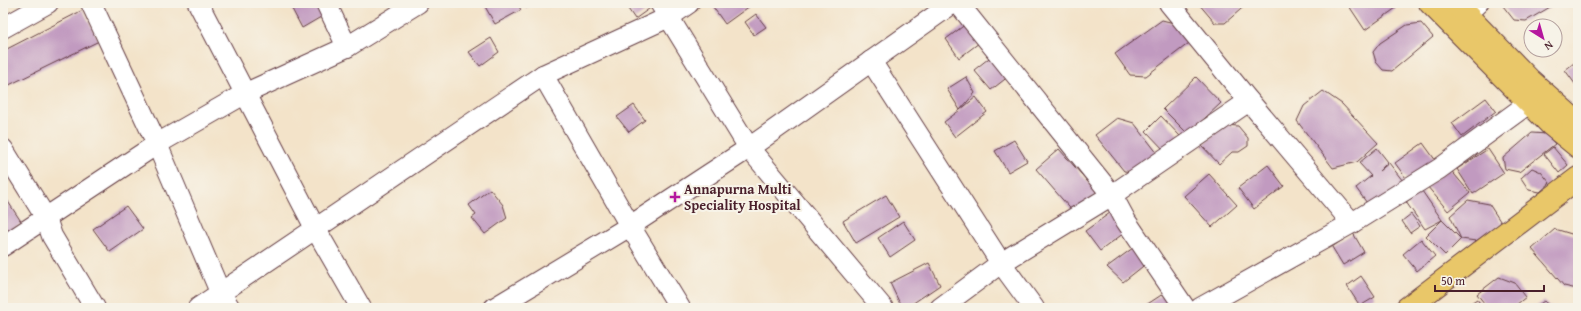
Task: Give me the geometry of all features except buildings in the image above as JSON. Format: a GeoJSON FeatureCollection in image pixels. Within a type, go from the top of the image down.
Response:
{"type":"FeatureCollection","features":[{"type":"Feature","properties":{"kind":"main road"},"geometry":{"type":"LineString","coordinates":[[1430,3],[1551,125],[1578,147]]}},
{"type":"Feature","properties":{"kind":"main road"},"geometry":{"type":"LineString","coordinates":[[1466,7],[1530,80],[1578,123]]}},
{"type":"Feature","properties":{"kind":"main road"},"geometry":{"type":"LineString","coordinates":[[1407,308],[1578,178]]}},
{"type":"Feature","properties":{"kind":"street"},"geometry":{"type":"LineString","coordinates":[[3,28],[48,3]]}},
{"type":"Feature","properties":{"kind":"street"},"geometry":{"type":"LineString","coordinates":[[91,3],[157,144],[225,300]]}},
{"type":"Feature","properties":{"kind":"street"},"geometry":{"type":"LineString","coordinates":[[198,3],[315,228],[361,308]]}},
{"type":"Feature","properties":{"kind":"street"},"geometry":{"type":"LineString","coordinates":[[326,3],[347,47]]}},
{"type":"Feature","properties":{"kind":"street"},"geometry":{"type":"LineString","coordinates":[[3,246],[157,144],[246,94],[347,47],[395,9],[418,3]]}},
{"type":"Feature","properties":{"kind":"street"},"geometry":{"type":"LineString","coordinates":[[198,308],[225,300],[315,228],[543,75],[665,10],[689,3]]}},
{"type":"Feature","properties":{"kind":"street"},"geometry":{"type":"LineString","coordinates":[[494,308],[515,303],[749,148],[953,3]]}},
{"type":"Feature","properties":{"kind":"street"},"geometry":{"type":"LineString","coordinates":[[958,3],[1112,195],[1126,221],[1185,308]]}},
{"type":"Feature","properties":{"kind":"street"},"geometry":{"type":"LineString","coordinates":[[1169,3],[1352,223]]}},
{"type":"Feature","properties":{"kind":"street"},"geometry":{"type":"LineString","coordinates":[[665,10],[749,148],[883,308]]}},
{"type":"Feature","properties":{"kind":"street"},"geometry":{"type":"LineString","coordinates":[[871,61],[1001,262],[1034,308]]}},
{"type":"Feature","properties":{"kind":"street"},"geometry":{"type":"LineString","coordinates":[[543,75],[630,226],[680,308]]}},
{"type":"Feature","properties":{"kind":"street"},"geometry":{"type":"LineString","coordinates":[[940,308],[1001,262],[1112,195],[1249,101]]}},
{"type":"Feature","properties":{"kind":"street"},"geometry":{"type":"LineString","coordinates":[[1200,308],[1352,223],[1439,169],[1529,103]]}},
{"type":"Feature","properties":{"kind":"street"},"geometry":{"type":"LineString","coordinates":[[3,150],[46,218],[52,236],[95,308]]}},
{"type":"Feature","properties":{"kind":"place","name":"Annapurna Multi Speciality Hospital"},"geometry":{"type":"Point","coordinates":[675,197]}}]}
